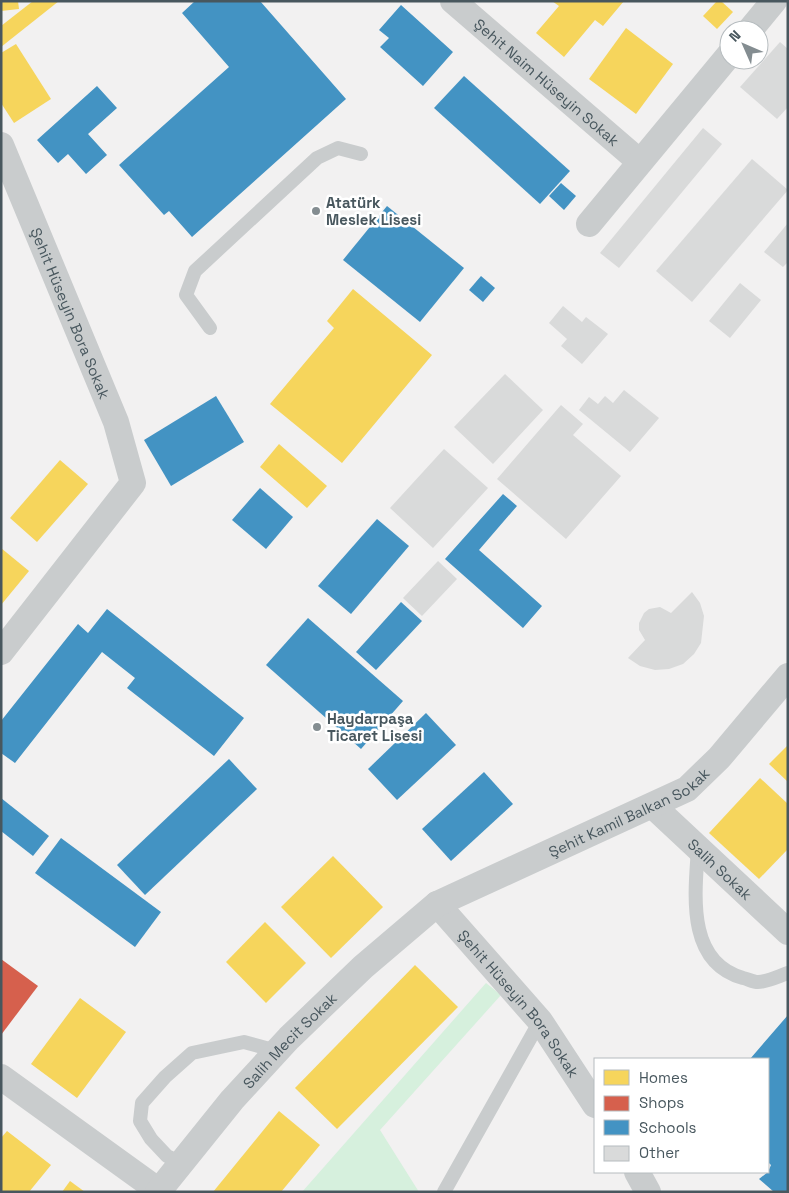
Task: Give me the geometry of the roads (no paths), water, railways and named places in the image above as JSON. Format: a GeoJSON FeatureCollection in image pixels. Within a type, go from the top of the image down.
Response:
{"type":"FeatureCollection","features":[{"type":"Feature","properties":{"kind":"street","name":"Şehit Naim Hüseyin Sokak"},"geometry":{"type":"LineString","coordinates":[[453,1],[640,162]]}},
{"type":"Feature","properties":{"kind":"street"},"geometry":{"type":"LineString","coordinates":[[758,20],[774,1]]}},
{"type":"Feature","properties":{"kind":"street"},"geometry":{"type":"LineString","coordinates":[[589,224],[719,67]]}},
{"type":"Feature","properties":{"kind":"street","name":"Şehit Hüseyin Bora Sokak"},"geometry":{"type":"LineString","coordinates":[[1,145],[116,422],[133,483],[1,652]]}},
{"type":"Feature","properties":{"kind":"street","name":"Şehit Kamil Balkan Sokak"},"geometry":{"type":"LineString","coordinates":[[437,904],[687,789],[719,758],[788,676]]}},
{"type":"Feature","properties":{"kind":"street","name":"Salih Sokak"},"geometry":{"type":"LineString","coordinates":[[653,806],[788,932]]}},
{"type":"Feature","properties":{"kind":"street","name":"Şehit Hüseyin Bora Sokak"},"geometry":{"type":"LineString","coordinates":[[437,904],[540,1021],[594,1104]]}},
{"type":"Feature","properties":{"kind":"street","name":"Salih Mecit Sokak"},"geometry":{"type":"LineString","coordinates":[[159,1191],[232,1100],[277,1051],[363,967],[437,904]]}},
{"type":"Feature","properties":{"kind":"street"},"geometry":{"type":"LineString","coordinates":[[1,1077],[159,1191]]}},
{"type":"Feature","properties":{"kind":"street"},"geometry":{"type":"LineString","coordinates":[[638,1173],[648,1192]]}},
{"type":"Feature","properties":{"kind":"lane"},"geometry":{"type":"LineString","coordinates":[[210,328],[186,295],[195,271],[317,158],[338,148],[361,154]]}},
{"type":"Feature","properties":{"kind":"lane"},"geometry":{"type":"LineString","coordinates":[[698,848],[695,893],[698,930],[712,960],[728,974],[759,982],[788,973]]}},
{"type":"Feature","properties":{"kind":"lane"},"geometry":{"type":"LineString","coordinates":[[444,1192],[540,1021]]}},
{"type":"Feature","properties":{"kind":"lane"},"geometry":{"type":"LineString","coordinates":[[181,1163],[167,1156],[151,1139],[140,1120],[142,1103],[165,1077],[192,1053],[244,1042],[277,1051]]}},
{"type":"Feature","properties":{"kind":"place","name":"Atatürk Meslek Lisesi"},"geometry":{"type":"Point","coordinates":[316,211]}},
{"type":"Feature","properties":{"kind":"place","name":"Haydarpaşa Ticaret Lisesi"},"geometry":{"type":"Point","coordinates":[317,727]}}]}
